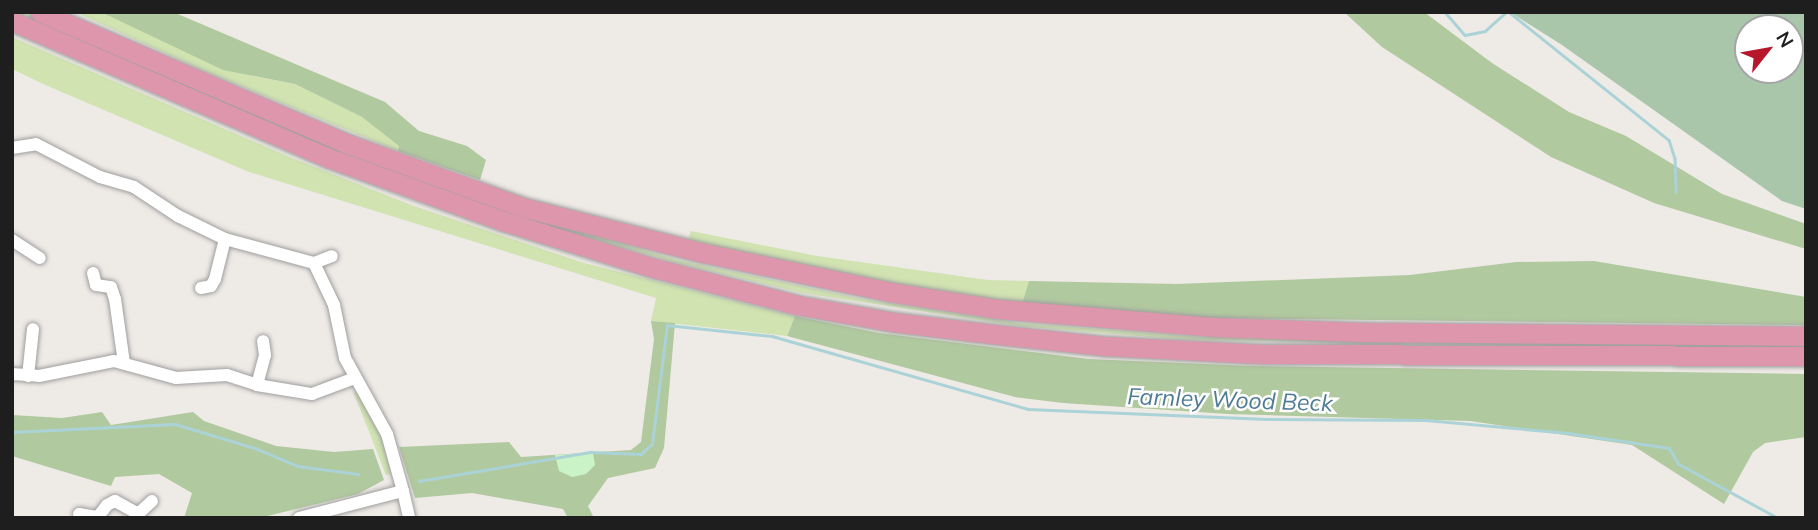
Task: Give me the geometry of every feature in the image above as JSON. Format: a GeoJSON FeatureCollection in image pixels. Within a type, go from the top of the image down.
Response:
{"type":"FeatureCollection","features":[{"type":"Feature","properties":{"kind":"highway"},"geometry":{"type":"LineString","coordinates":[[40,12],[335,138],[434,177],[522,207],[660,243],[890,292],[999,309],[1119,321],[1360,332],[1806,336]]}},
{"type":"Feature","properties":{"kind":"highway"},"geometry":{"type":"LineString","coordinates":[[12,21],[328,158],[503,221],[654,268],[797,305],[893,322],[1105,346],[1262,354],[1806,356]]}},
{"type":"Feature","properties":{"kind":"street"},"geometry":{"type":"LineString","coordinates":[[12,148],[36,144],[100,177],[134,187],[178,216],[225,240],[314,263],[332,256]]}},
{"type":"Feature","properties":{"kind":"street"},"geometry":{"type":"LineString","coordinates":[[12,240],[40,258]]}},
{"type":"Feature","properties":{"kind":"street"},"geometry":{"type":"LineString","coordinates":[[201,288],[211,286],[215,279],[225,240]]}},
{"type":"Feature","properties":{"kind":"street"},"geometry":{"type":"LineString","coordinates":[[314,263],[334,305],[345,358],[387,434],[409,518]]}},
{"type":"Feature","properties":{"kind":"street"},"geometry":{"type":"LineString","coordinates":[[93,273],[96,285],[111,287],[124,363]]}},
{"type":"Feature","properties":{"kind":"street"},"geometry":{"type":"LineString","coordinates":[[28,376],[33,329]]}},
{"type":"Feature","properties":{"kind":"street"},"geometry":{"type":"LineString","coordinates":[[257,385],[264,355],[263,341]]}},
{"type":"Feature","properties":{"kind":"street"},"geometry":{"type":"LineString","coordinates":[[12,374],[28,376],[62,373],[86,365],[124,363],[176,378],[228,375],[257,385],[312,394],[355,378]]}},
{"type":"Feature","properties":{"kind":"street"},"geometry":{"type":"LineString","coordinates":[[299,518],[403,491]]}},
{"type":"Feature","properties":{"kind":"street"},"geometry":{"type":"LineString","coordinates":[[79,514],[97,518],[107,505],[115,501],[138,514],[152,501]]}},
{"type":"Feature","properties":{"kind":"green space"},"geometry":{"type":"Polygon","coordinates":[[[15,12],[25,12],[518,213],[678,260],[862,299],[1019,323],[1201,337],[1736,344],[1734,348],[1187,340],[1018,326],[803,293],[677,263],[516,217],[363,162],[15,12]]]}},
{"type":"Feature","properties":{"kind":"green space"},"geometry":{"type":"Polygon","coordinates":[[[75,12],[101,12],[252,76],[295,84],[362,117],[400,146],[398,151],[202,70],[75,12]]]}},
{"type":"Feature","properties":{"kind":"green space"},"geometry":{"type":"Polygon","coordinates":[[[101,12],[173,12],[385,102],[419,131],[467,146],[486,160],[480,180],[398,151],[399,146],[362,117],[295,84],[223,70],[101,12]]]}},
{"type":"Feature","properties":{"kind":"green space"},"geometry":{"type":"Polygon","coordinates":[[[1344,12],[1424,12],[1492,63],[1569,112],[1626,136],[1722,194],[1806,224],[1806,249],[1654,203],[1551,157],[1382,47],[1344,12]]]}},
{"type":"Feature","properties":{"kind":"green space"},"geometry":{"type":"Polygon","coordinates":[[[1510,12],[1806,12],[1806,209],[1782,201],[1562,45],[1510,12]]]}},
{"type":"Feature","properties":{"kind":"green space"},"geometry":{"type":"Polygon","coordinates":[[[12,37],[292,158],[414,206],[584,263],[795,316],[787,336],[651,321],[656,298],[249,172],[43,84],[12,69],[12,37]]]}},
{"type":"Feature","properties":{"kind":"green space"},"geometry":{"type":"Polygon","coordinates":[[[691,231],[817,256],[988,280],[1029,281],[1022,304],[920,290],[687,242],[691,231]]]}},
{"type":"Feature","properties":{"kind":"green space"},"geometry":{"type":"Polygon","coordinates":[[[1594,261],[1806,297],[1806,325],[1205,318],[1022,304],[1029,281],[1176,284],[1410,275],[1516,262],[1594,261]]]}},
{"type":"Feature","properties":{"kind":"green space"},"geometry":{"type":"Polygon","coordinates":[[[795,316],[879,333],[1089,359],[1253,366],[1806,374],[1806,437],[1765,443],[1753,452],[1724,504],[1632,445],[1470,421],[1228,414],[1063,403],[1015,397],[787,336],[795,316]]]}},
{"type":"Feature","properties":{"kind":"green space"},"geometry":{"type":"Polygon","coordinates":[[[651,321],[675,323],[664,448],[655,468],[608,478],[588,506],[594,518],[568,518],[563,509],[472,493],[415,498],[399,447],[509,442],[521,457],[631,450],[641,442],[654,339],[651,321]]]}},
{"type":"Feature","properties":{"kind":"green space"},"geometry":{"type":"Polygon","coordinates":[[[353,391],[360,394],[367,405],[384,441],[391,474],[386,475],[353,391]]]}},
{"type":"Feature","properties":{"kind":"green space"},"geometry":{"type":"Polygon","coordinates":[[[102,412],[111,425],[193,412],[204,421],[276,446],[334,452],[373,449],[384,480],[358,494],[259,518],[184,518],[192,493],[159,474],[115,477],[111,486],[12,456],[12,415],[62,418],[102,412]]]}},
{"type":"Feature","properties":{"kind":"green space"},"geometry":{"type":"Polygon","coordinates":[[[593,453],[595,465],[586,474],[572,477],[559,471],[555,455],[593,453]]]}},
{"type":"Feature","properties":{"kind":"waterway","name":"Farnley Wood Beck"},"geometry":{"type":"LineString","coordinates":[[1445,12],[1465,35],[1485,31],[1506,12]]}},
{"type":"Feature","properties":{"kind":"waterway","name":"Farnley Wood Beck"},"geometry":{"type":"LineString","coordinates":[[1509,12],[1669,140],[1675,158],[1676,192]]}},
{"type":"Feature","properties":{"kind":"waterway","name":"Farnley Wood Beck"},"geometry":{"type":"LineString","coordinates":[[419,481],[590,452],[641,454],[652,444],[667,325],[772,336],[1028,409],[1267,419],[1426,420],[1568,433],[1669,448],[1679,464],[1778,518]]}},
{"type":"Feature","properties":{"kind":"waterway"},"geometry":{"type":"LineString","coordinates":[[12,432],[175,424],[255,448],[298,466],[358,474]]}}]}
